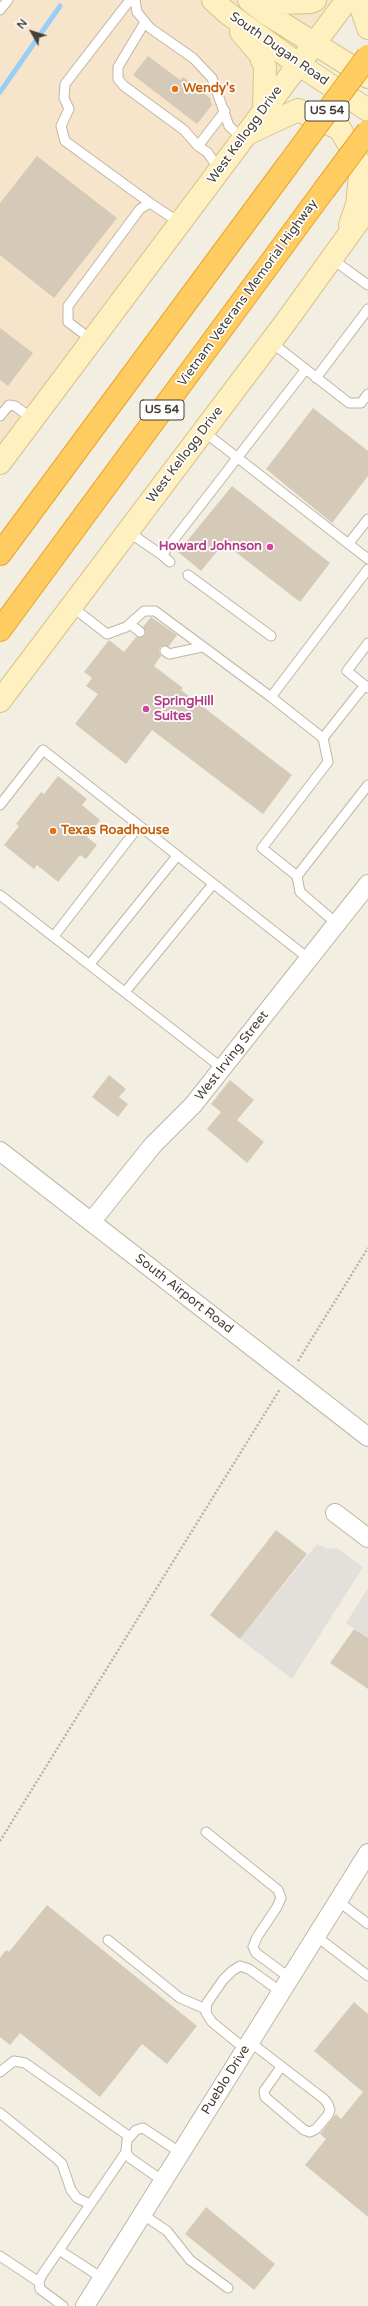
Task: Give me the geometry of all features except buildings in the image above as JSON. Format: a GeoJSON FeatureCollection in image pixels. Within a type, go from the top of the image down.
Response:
{"type":"FeatureCollection","features":[{"type":"Feature","properties":{"kind":"highway","name":"US 54"},"geometry":{"type":"LineString","coordinates":[[0,554],[368,56]]}},
{"type":"Feature","properties":{"kind":"highway","name":"Vietnam Veterans Memorial Highway"},"geometry":{"type":"LineString","coordinates":[[0,630],[368,131]]}},
{"type":"Feature","properties":{"kind":"main road","name":"South Dugan Road"},"geometry":{"type":"LineString","coordinates":[[249,0],[267,14],[368,77]]}},
{"type":"Feature","properties":{"kind":"main road"},"geometry":{"type":"LineString","coordinates":[[272,0],[279,3],[311,2],[316,0]]}},
{"type":"Feature","properties":{"kind":"main road","name":"West Kellogg Drive"},"geometry":{"type":"LineString","coordinates":[[0,463],[347,0]]}},
{"type":"Feature","properties":{"kind":"main road"},"geometry":{"type":"LineString","coordinates":[[364,0],[362,10],[365,24],[368,28]]}},
{"type":"Feature","properties":{"kind":"main road","name":"South Dugan Road"},"geometry":{"type":"LineString","coordinates":[[219,6],[298,64],[368,110]]}},
{"type":"Feature","properties":{"kind":"main road"},"geometry":{"type":"LineString","coordinates":[[219,6],[258,53],[265,67],[264,111]]}},
{"type":"Feature","properties":{"kind":"main road"},"geometry":{"type":"LineString","coordinates":[[245,136],[298,110],[340,129],[361,166],[357,206],[346,238]]}},
{"type":"Feature","properties":{"kind":"main road","name":"West Kellogg Drive"},"geometry":{"type":"LineString","coordinates":[[0,701],[271,342],[368,208]]}},
{"type":"Feature","properties":{"kind":"street","name":"West Irving Street"},"geometry":{"type":"LineString","coordinates":[[91,1222],[153,1145],[193,1105],[368,884]]}},
{"type":"Feature","properties":{"kind":"street","name":"South Airport Road"},"geometry":{"type":"LineString","coordinates":[[0,1151],[368,1437]]}},
{"type":"Feature","properties":{"kind":"street"},"geometry":{"type":"LineString","coordinates":[[335,1513],[368,1538]]}},
{"type":"Feature","properties":{"kind":"street","name":"Pueblo Drive"},"geometry":{"type":"LineString","coordinates":[[85,2306],[368,1853]]}},
{"type":"Feature","properties":{"kind":"lane"},"geometry":{"type":"LineString","coordinates":[[0,10],[8,0]]}},
{"type":"Feature","properties":{"kind":"lane"},"geometry":{"type":"LineString","coordinates":[[130,0],[65,84],[64,98],[69,109],[61,126],[65,141],[180,223]]}},
{"type":"Feature","properties":{"kind":"lane"},"geometry":{"type":"LineString","coordinates":[[135,0],[137,12],[150,28],[193,58],[212,78],[225,111],[229,126],[245,136]]}},
{"type":"Feature","properties":{"kind":"lane"},"geometry":{"type":"LineString","coordinates":[[146,22],[118,67],[118,79],[124,86],[184,130],[198,146],[207,152],[220,170]]}},
{"type":"Feature","properties":{"kind":"lane"},"geometry":{"type":"LineString","coordinates":[[198,146],[225,111]]}},
{"type":"Feature","properties":{"kind":"lane"},"geometry":{"type":"LineString","coordinates":[[92,340],[68,322],[68,306],[140,209],[150,202]]}},
{"type":"Feature","properties":{"kind":"lane"},"geometry":{"type":"LineString","coordinates":[[331,258],[368,285]]}},
{"type":"Feature","properties":{"kind":"lane"},"geometry":{"type":"LineString","coordinates":[[316,378],[368,309]]}},
{"type":"Feature","properties":{"kind":"lane"},"geometry":{"type":"LineString","coordinates":[[271,342],[349,403],[361,402],[368,394]]}},
{"type":"Feature","properties":{"kind":"lane"},"geometry":{"type":"LineString","coordinates":[[162,555],[306,369]]}},
{"type":"Feature","properties":{"kind":"lane"},"geometry":{"type":"LineString","coordinates":[[0,416],[9,405],[15,406],[33,419]]}},
{"type":"Feature","properties":{"kind":"lane"},"geometry":{"type":"LineString","coordinates":[[203,431],[368,559]]}},
{"type":"Feature","properties":{"kind":"lane"},"geometry":{"type":"LineString","coordinates":[[346,542],[368,519]]}},
{"type":"Feature","properties":{"kind":"lane"},"geometry":{"type":"LineString","coordinates":[[128,531],[170,562]]}},
{"type":"Feature","properties":{"kind":"lane"},"geometry":{"type":"LineString","coordinates":[[270,697],[368,570]]}},
{"type":"Feature","properties":{"kind":"lane"},"geometry":{"type":"LineString","coordinates":[[188,575],[271,636]]}},
{"type":"Feature","properties":{"kind":"lane"},"geometry":{"type":"LineString","coordinates":[[71,606],[107,634],[126,627],[144,611],[155,611],[323,738],[328,762],[262,848],[297,876],[300,892],[336,923]]}},
{"type":"Feature","properties":{"kind":"lane"},"geometry":{"type":"LineString","coordinates":[[130,624],[140,632]]}},
{"type":"Feature","properties":{"kind":"lane"},"geometry":{"type":"LineString","coordinates":[[323,738],[366,687],[347,670],[368,643]]}},
{"type":"Feature","properties":{"kind":"lane"},"geometry":{"type":"LineString","coordinates":[[165,651],[169,654],[202,647]]}},
{"type":"Feature","properties":{"kind":"lane"},"geometry":{"type":"LineString","coordinates":[[0,805],[43,750],[308,958]]}},
{"type":"Feature","properties":{"kind":"lane"},"geometry":{"type":"LineString","coordinates":[[297,876],[368,785]]}},
{"type":"Feature","properties":{"kind":"lane"},"geometry":{"type":"LineString","coordinates":[[54,936],[139,826]]}},
{"type":"Feature","properties":{"kind":"lane"},"geometry":{"type":"LineString","coordinates":[[90,964],[177,856]]}},
{"type":"Feature","properties":{"kind":"lane"},"geometry":{"type":"LineString","coordinates":[[125,992],[213,884]]}},
{"type":"Feature","properties":{"kind":"lane"},"geometry":{"type":"LineString","coordinates":[[0,894],[222,1068]]}},
{"type":"Feature","properties":{"kind":"lane"},"geometry":{"type":"LineString","coordinates":[[206,1832],[278,1890],[280,1898],[277,1907],[257,1937],[253,1947],[256,1953],[285,1985]]}},
{"type":"Feature","properties":{"kind":"lane"},"geometry":{"type":"LineString","coordinates":[[338,1900],[368,1924]]}},
{"type":"Feature","properties":{"kind":"lane"},"geometry":{"type":"LineString","coordinates":[[316,1936],[368,1976]]}},
{"type":"Feature","properties":{"kind":"lane"},"geometry":{"type":"LineString","coordinates":[[108,1940],[180,1998],[206,2009]]}},
{"type":"Feature","properties":{"kind":"lane"},"geometry":{"type":"LineString","coordinates":[[281,2067],[264,2091],[265,2097],[304,2130],[310,2132],[316,2129],[328,2115],[330,2110],[328,2104],[281,2067],[212,2022],[206,2013],[206,2009],[207,2003],[223,1980],[232,1971],[240,1966],[285,1985]]}},
{"type":"Feature","properties":{"kind":"lane"},"geometry":{"type":"LineString","coordinates":[[0,2072],[14,2061],[25,2063],[130,2137]]}},
{"type":"Feature","properties":{"kind":"lane"},"geometry":{"type":"LineString","coordinates":[[0,2113],[46,2148],[62,2164],[71,2190],[77,2198],[90,2204]]}},
{"type":"Feature","properties":{"kind":"lane"},"geometry":{"type":"LineString","coordinates":[[63,2306],[40,2289],[39,2282],[126,2152],[127,2140],[136,2130],[143,2128],[180,2153]]}},
{"type":"Feature","properties":{"kind":"lane"},"geometry":{"type":"LineString","coordinates":[[126,2152],[133,2162],[163,2181]]}},
{"type":"Feature","properties":{"kind":"lane"},"geometry":{"type":"LineString","coordinates":[[142,2214],[168,2231],[190,2260],[228,2288]]}},
{"type":"Feature","properties":{"kind":"lane"},"geometry":{"type":"LineString","coordinates":[[59,2250],[102,2278]]}},
{"type":"Feature","properties":{"kind":"lane"},"geometry":{"type":"LineString","coordinates":[[0,2256],[39,2282]]}},
{"type":"Feature","properties":{"kind":"path"},"geometry":{"type":"LineString","coordinates":[[0,1841],[368,1248]]}},
{"type":"Feature","properties":{"kind":"shaded area"},"geometry":{"type":"Polygon","coordinates":[[[0,0],[346,0],[0,460],[0,0]]]}},
{"type":"Feature","properties":{"kind":"shaded area"},"geometry":{"type":"Polygon","coordinates":[[[317,1544],[327,1549],[337,1548],[363,1567],[292,1679],[240,1639],[317,1544]]]}},
{"type":"Feature","properties":{"kind":"shaded area"},"geometry":{"type":"Polygon","coordinates":[[[368,1588],[368,1638],[346,1623],[368,1588]]]}},
{"type":"Feature","properties":{"kind":"waterway"},"geometry":{"type":"LineString","coordinates":[[0,92],[60,6]]}},
{"type":"Feature","properties":{"kind":"place","name":"Wendy's"},"geometry":{"type":"Point","coordinates":[175,89]}},
{"type":"Feature","properties":{"kind":"place","name":"Howard Johnson"},"geometry":{"type":"Point","coordinates":[270,547]}},
{"type":"Feature","properties":{"kind":"place","name":"SpringHill Suites"},"geometry":{"type":"Point","coordinates":[146,709]}},
{"type":"Feature","properties":{"kind":"place","name":"Texas Roadhouse"},"geometry":{"type":"Point","coordinates":[53,831]}}]}
